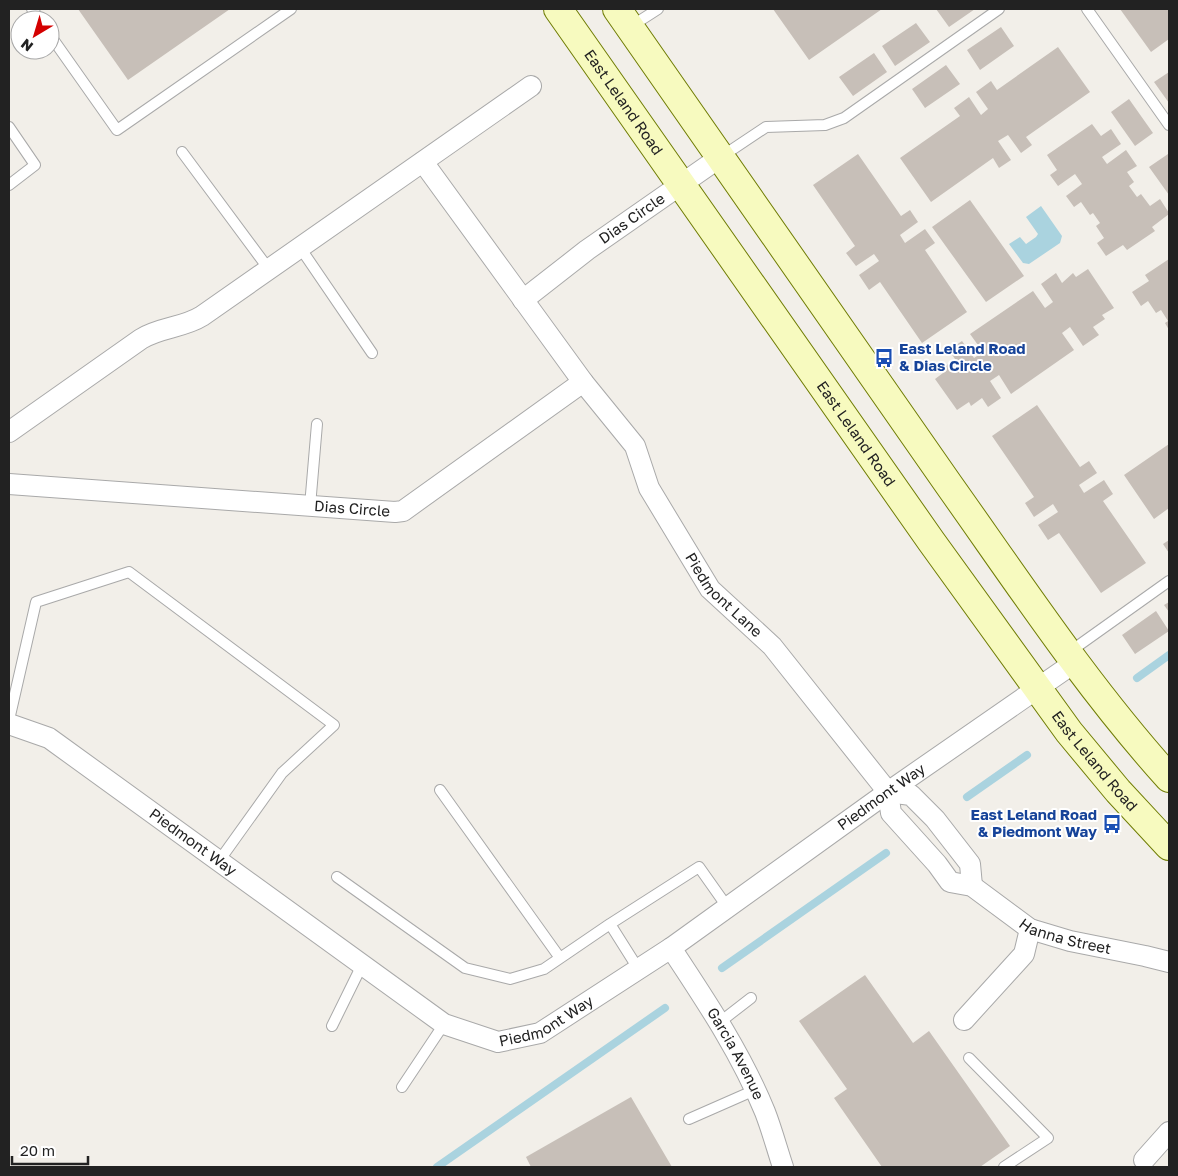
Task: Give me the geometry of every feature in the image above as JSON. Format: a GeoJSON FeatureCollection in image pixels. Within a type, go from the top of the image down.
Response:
{"type":"FeatureCollection","features":[{"type":"Feature","properties":{"kind":"main road","name":"East Leland Road"},"geometry":{"type":"LineString","coordinates":[[558,9],[926,533],[1069,732],[1093,762],[1169,846]]}},
{"type":"Feature","properties":{"kind":"main road"},"geometry":{"type":"LineString","coordinates":[[623,18],[719,158],[1071,658],[1126,729],[1169,778]]}},
{"type":"Feature","properties":{"kind":"street"},"geometry":{"type":"LineString","coordinates":[[9,432],[141,338],[193,321],[531,86]]}},
{"type":"Feature","properties":{"kind":"street","name":"Dias Circle"},"geometry":{"type":"LineString","coordinates":[[523,300],[588,250],[719,158]]}},
{"type":"Feature","properties":{"kind":"street"},"geometry":{"type":"LineString","coordinates":[[423,162],[583,382]]}},
{"type":"Feature","properties":{"kind":"street","name":"Dias Circle"},"geometry":{"type":"LineString","coordinates":[[9,484],[395,512],[403,511],[583,382]]}},
{"type":"Feature","properties":{"kind":"street","name":"Piedmont Lane"},"geometry":{"type":"LineString","coordinates":[[583,382],[635,446],[650,488],[710,589],[772,646],[888,792]]}},
{"type":"Feature","properties":{"kind":"street","name":"Piedmont Way"},"geometry":{"type":"LineString","coordinates":[[9,724],[49,738],[444,1024],[498,1042],[540,1034],[639,970],[888,792],[1038,688],[1071,658]]}},
{"type":"Feature","properties":{"kind":"street"},"geometry":{"type":"LineString","coordinates":[[888,792],[911,795],[935,819],[970,864],[972,886]]}},
{"type":"Feature","properties":{"kind":"street","name":"Hanna Street"},"geometry":{"type":"LineString","coordinates":[[888,792],[891,813],[937,864],[950,882],[972,886],[1030,928],[1070,941],[1169,962]]}},
{"type":"Feature","properties":{"kind":"street"},"geometry":{"type":"LineString","coordinates":[[964,1020],[1024,954],[1030,928]]}},
{"type":"Feature","properties":{"kind":"street","name":"Garcia Avenue"},"geometry":{"type":"LineString","coordinates":[[671,948],[720,1022],[755,1090],[765,1113],[783,1167]]}},
{"type":"Feature","properties":{"kind":"street"},"geometry":{"type":"LineString","coordinates":[[1144,1160],[1169,1132]]}},
{"type":"Feature","properties":{"kind":"lane"},"geometry":{"type":"LineString","coordinates":[[60,49],[117,130],[291,9]]}},
{"type":"Feature","properties":{"kind":"lane"},"geometry":{"type":"LineString","coordinates":[[623,18],[658,9]]}},
{"type":"Feature","properties":{"kind":"lane"},"geometry":{"type":"LineString","coordinates":[[719,158],[766,127],[825,125],[844,118],[999,9]]}},
{"type":"Feature","properties":{"kind":"lane"},"geometry":{"type":"LineString","coordinates":[[1087,9],[1169,125]]}},
{"type":"Feature","properties":{"kind":"lane"},"geometry":{"type":"LineString","coordinates":[[9,127],[35,165],[9,185]]}},
{"type":"Feature","properties":{"kind":"lane"},"geometry":{"type":"LineString","coordinates":[[182,152],[268,268]]}},
{"type":"Feature","properties":{"kind":"lane"},"geometry":{"type":"LineString","coordinates":[[300,246],[372,353]]}},
{"type":"Feature","properties":{"kind":"lane"},"geometry":{"type":"LineString","coordinates":[[310,506],[318,424]]}},
{"type":"Feature","properties":{"kind":"lane"},"geometry":{"type":"LineString","coordinates":[[9,720],[36,602],[129,572],[334,725],[282,773],[219,861]]}},
{"type":"Feature","properties":{"kind":"lane"},"geometry":{"type":"LineString","coordinates":[[1071,658],[1115,619],[1169,581]]}},
{"type":"Feature","properties":{"kind":"lane"},"geometry":{"type":"LineString","coordinates":[[440,790],[560,958]]}},
{"type":"Feature","properties":{"kind":"lane"},"geometry":{"type":"LineString","coordinates":[[337,877],[465,968],[510,979],[544,969],[699,867],[728,908]]}},
{"type":"Feature","properties":{"kind":"lane"},"geometry":{"type":"LineString","coordinates":[[610,924],[639,970]]}},
{"type":"Feature","properties":{"kind":"lane"},"geometry":{"type":"LineString","coordinates":[[332,1026],[362,965]]}},
{"type":"Feature","properties":{"kind":"lane"},"geometry":{"type":"LineString","coordinates":[[720,1022],[751,998]]}},
{"type":"Feature","properties":{"kind":"lane"},"geometry":{"type":"LineString","coordinates":[[402,1087],[444,1024]]}},
{"type":"Feature","properties":{"kind":"lane"},"geometry":{"type":"LineString","coordinates":[[969,1058],[1048,1138],[1004,1167]]}},
{"type":"Feature","properties":{"kind":"lane"},"geometry":{"type":"LineString","coordinates":[[689,1119],[755,1090]]}},
{"type":"Feature","properties":{"kind":"water"},"geometry":{"type":"Polygon","coordinates":[[[1041,206],[1062,236],[1060,243],[1029,264],[1023,263],[1009,244],[1020,237],[1026,244],[1036,237],[1038,234],[1026,217],[1041,206]]]}},
{"type":"Feature","properties":{"kind":"building"},"geometry":{"type":"Polygon","coordinates":[[[78,9],[230,9],[128,80],[78,9]]]}},
{"type":"Feature","properties":{"kind":"building"},"geometry":{"type":"Polygon","coordinates":[[[773,9],[882,9],[809,60],[773,9]]]}},
{"type":"Feature","properties":{"kind":"building"},"geometry":{"type":"Polygon","coordinates":[[[936,9],[975,9],[949,27],[936,9]]]}},
{"type":"Feature","properties":{"kind":"building"},"geometry":{"type":"Polygon","coordinates":[[[1120,9],[1169,9],[1169,39],[1151,52],[1120,9]]]}},
{"type":"Feature","properties":{"kind":"building"},"geometry":{"type":"Polygon","coordinates":[[[916,23],[930,42],[895,66],[882,46],[916,23]]]}},
{"type":"Feature","properties":{"kind":"building"},"geometry":{"type":"Polygon","coordinates":[[[1001,27],[1014,46],[980,70],[967,50],[1001,27]]]}},
{"type":"Feature","properties":{"kind":"building"},"geometry":{"type":"Polygon","coordinates":[[[1058,47],[1090,92],[1026,137],[1032,145],[1021,153],[1008,135],[998,141],[1011,160],[999,168],[993,158],[931,202],[900,158],[960,116],[954,108],[969,97],[981,115],[988,109],[976,92],[991,81],[997,90],[1058,47]]]}},
{"type":"Feature","properties":{"kind":"building"},"geometry":{"type":"Polygon","coordinates":[[[874,53],[887,72],[853,96],[839,77],[874,53]]]}},
{"type":"Feature","properties":{"kind":"building"},"geometry":{"type":"Polygon","coordinates":[[[946,65],[960,84],[925,108],[912,89],[946,65]]]}},
{"type":"Feature","properties":{"kind":"building"},"geometry":{"type":"Polygon","coordinates":[[[1169,72],[1169,103],[1154,82],[1169,72]]]}},
{"type":"Feature","properties":{"kind":"building"},"geometry":{"type":"Polygon","coordinates":[[[1129,99],[1153,133],[1135,146],[1111,112],[1129,99]]]}},
{"type":"Feature","properties":{"kind":"building"},"geometry":{"type":"Polygon","coordinates":[[[1092,124],[1101,136],[1111,129],[1121,144],[1102,157],[1107,164],[1126,150],[1137,166],[1127,172],[1134,182],[1129,186],[1137,197],[1141,194],[1150,206],[1160,199],[1169,213],[1152,227],[1155,231],[1127,250],[1123,245],[1106,256],[1097,243],[1104,238],[1096,226],[1100,223],[1093,213],[1090,215],[1081,202],[1074,207],[1066,196],[1082,184],[1075,174],[1058,186],[1050,175],[1057,170],[1047,155],[1092,124]]]}},
{"type":"Feature","properties":{"kind":"building"},"geometry":{"type":"Polygon","coordinates":[[[858,154],[901,216],[910,210],[918,222],[900,235],[905,243],[925,229],[935,243],[925,250],[967,312],[922,343],[880,282],[869,290],[859,275],[879,261],[874,254],[856,266],[846,253],[855,246],[813,185],[858,154]]]}},
{"type":"Feature","properties":{"kind":"building"},"geometry":{"type":"Polygon","coordinates":[[[1168,154],[1169,157],[1169,195],[1149,167],[1168,154]]]}},
{"type":"Feature","properties":{"kind":"building"},"geometry":{"type":"Polygon","coordinates":[[[970,200],[1024,276],[986,302],[932,227],[970,200]]]}},
{"type":"Feature","properties":{"kind":"building"},"geometry":{"type":"Polygon","coordinates":[[[1169,259],[1169,330],[1165,323],[1168,321],[1161,310],[1156,313],[1148,301],[1141,306],[1132,292],[1149,281],[1145,275],[1169,259]]]}},
{"type":"Feature","properties":{"kind":"building"},"geometry":{"type":"Polygon","coordinates":[[[1088,269],[1114,308],[1102,315],[1105,319],[1093,327],[1099,335],[1083,346],[1070,327],[1062,333],[1074,350],[1011,394],[999,375],[990,381],[1001,398],[988,407],[982,398],[971,406],[969,402],[957,410],[935,379],[947,370],[944,367],[955,359],[949,350],[962,341],[974,358],[983,352],[970,334],[1033,291],[1045,308],[1053,302],[1041,284],[1056,273],[1062,283],[1073,273],[1076,277],[1088,269]]]}},
{"type":"Feature","properties":{"kind":"building"},"geometry":{"type":"Polygon","coordinates":[[[1037,405],[1080,467],[1089,461],[1097,473],[1079,485],[1084,493],[1104,480],[1113,494],[1103,501],[1146,563],[1101,593],[1059,533],[1048,540],[1038,525],[1058,512],[1053,504],[1034,517],[1025,503],[1034,497],[992,436],[1037,405]]]}},
{"type":"Feature","properties":{"kind":"building"},"geometry":{"type":"Polygon","coordinates":[[[1169,444],[1169,508],[1154,519],[1124,475],[1169,444]]]}},
{"type":"Feature","properties":{"kind":"building"},"geometry":{"type":"Polygon","coordinates":[[[1169,540],[1169,553],[1163,544],[1169,540]]]}},
{"type":"Feature","properties":{"kind":"building"},"geometry":{"type":"Polygon","coordinates":[[[1169,602],[1169,612],[1164,605],[1169,602]]]}},
{"type":"Feature","properties":{"kind":"building"},"geometry":{"type":"Polygon","coordinates":[[[1156,611],[1169,631],[1135,654],[1122,635],[1156,611]]]}},
{"type":"Feature","properties":{"kind":"building"},"geometry":{"type":"Polygon","coordinates":[[[865,975],[913,1043],[929,1031],[1010,1146],[980,1167],[882,1167],[834,1098],[847,1089],[799,1021],[865,975]]]}},
{"type":"Feature","properties":{"kind":"building"},"geometry":{"type":"Polygon","coordinates":[[[631,1097],[672,1167],[531,1167],[526,1157],[631,1097]]]}},
{"type":"Feature","properties":{"kind":"waterway"},"geometry":{"type":"LineString","coordinates":[[1137,678],[1169,655]]}},
{"type":"Feature","properties":{"kind":"waterway"},"geometry":{"type":"LineString","coordinates":[[967,797],[1027,755]]}},
{"type":"Feature","properties":{"kind":"waterway"},"geometry":{"type":"LineString","coordinates":[[722,968],[886,853]]}},
{"type":"Feature","properties":{"kind":"waterway"},"geometry":{"type":"LineString","coordinates":[[437,1167],[665,1008]]}},
{"type":"Feature","properties":{"kind":"place","name":"East Leland Road & Dias Circle"},"geometry":{"type":"Point","coordinates":[884,358]}},
{"type":"Feature","properties":{"kind":"place","name":"East Leland Road & Piedmont Way"},"geometry":{"type":"Point","coordinates":[1112,824]}}]}
